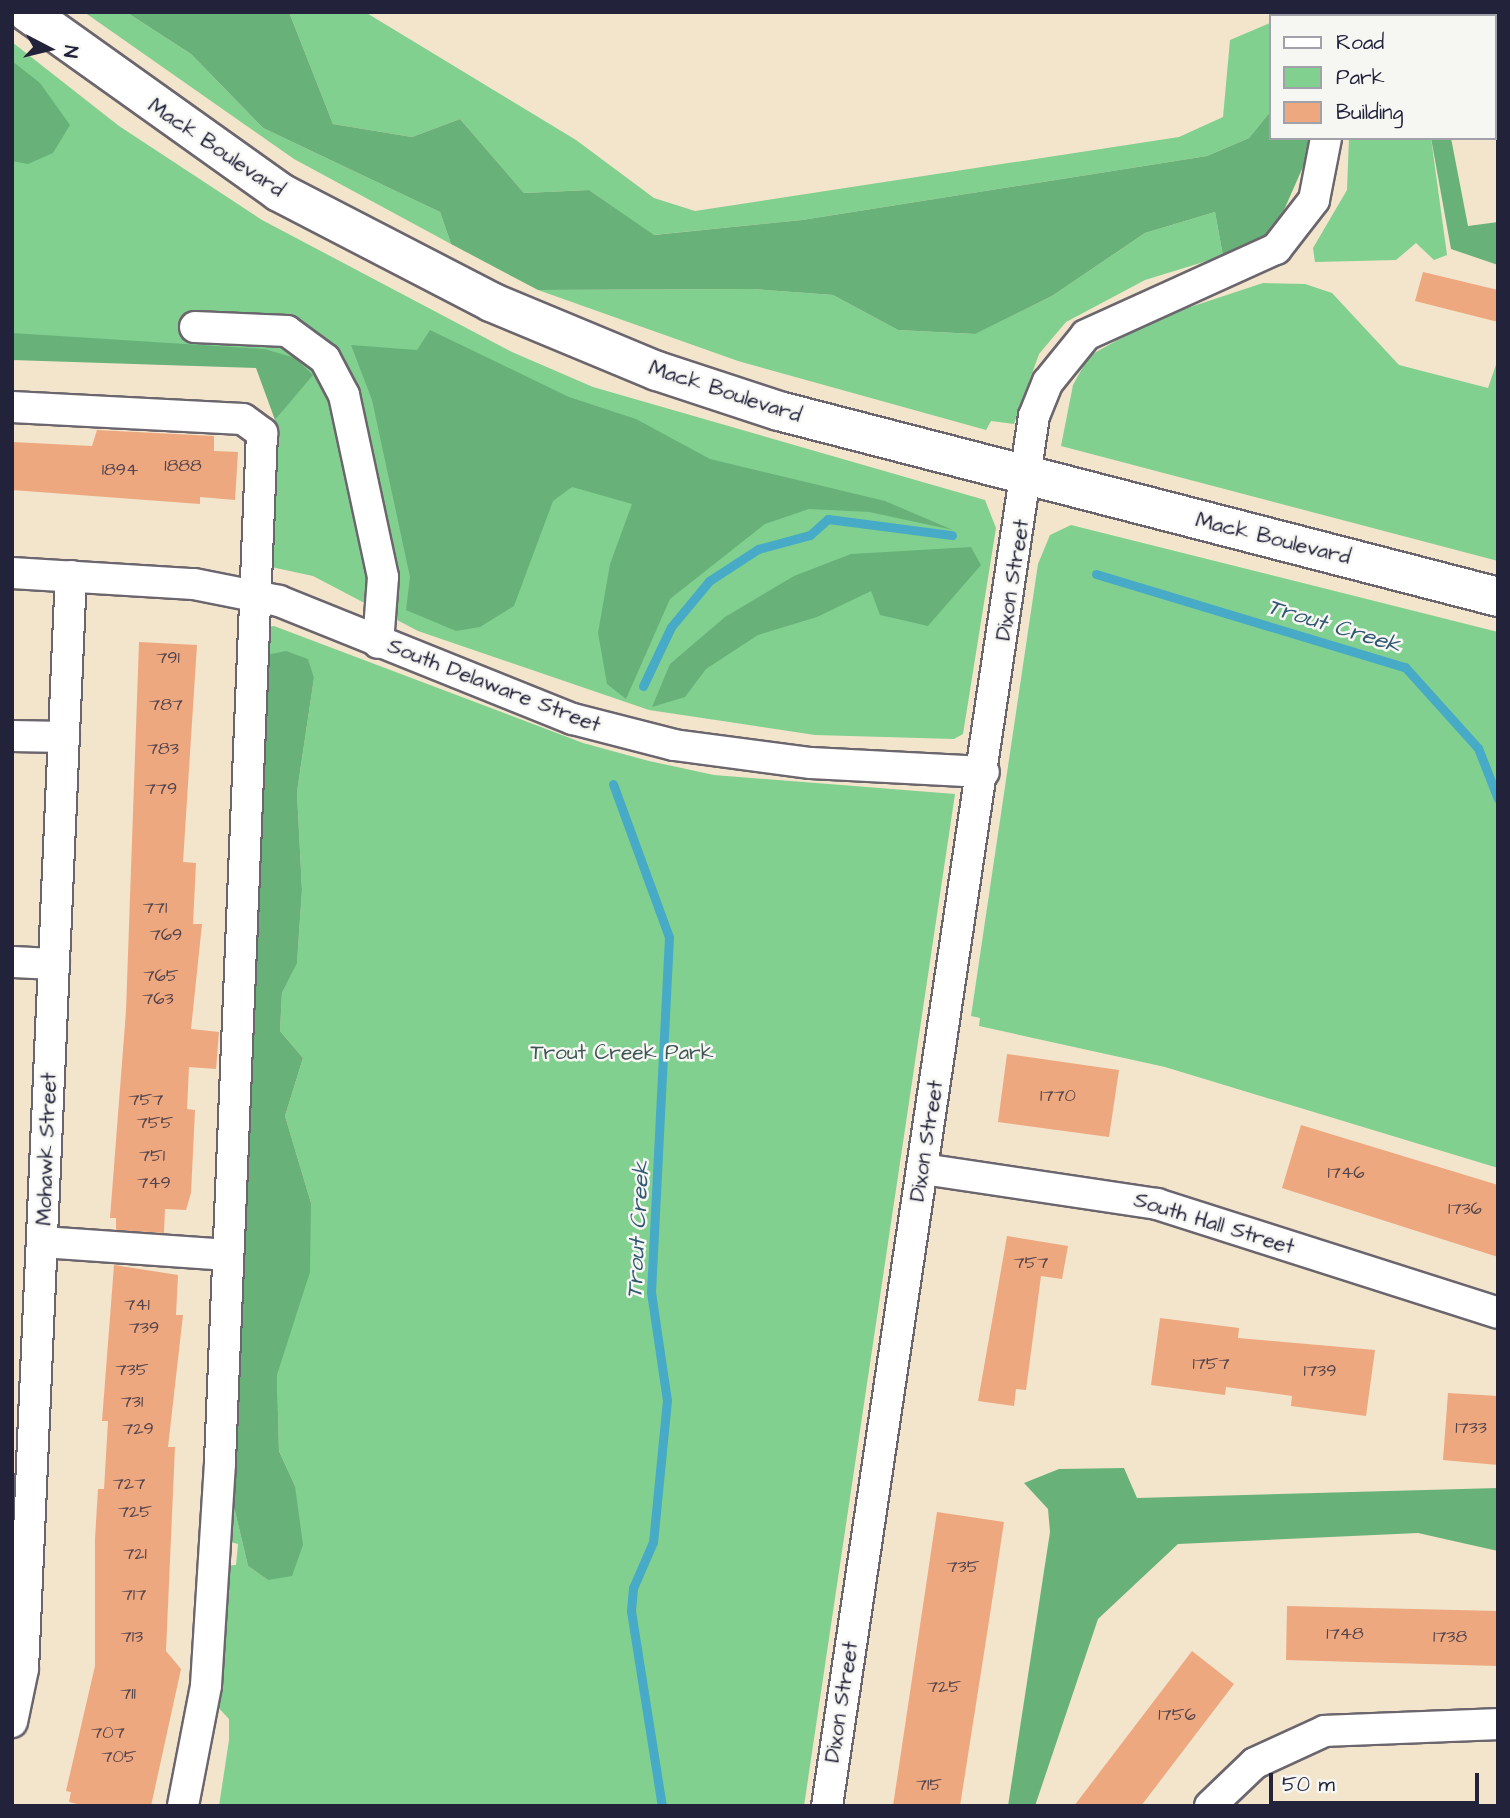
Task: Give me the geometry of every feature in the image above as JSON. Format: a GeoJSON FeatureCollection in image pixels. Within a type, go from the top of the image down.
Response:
{"type":"FeatureCollection","features":[{"type":"Feature","properties":{"kind":"main road","name":"Mack Boulevard"},"geometry":{"type":"LineString","coordinates":[[27,12],[279,192],[491,302],[740,399],[1498,597]]}},
{"type":"Feature","properties":{"kind":"street","name":"Dixon Street"},"geometry":{"type":"LineString","coordinates":[[827,1806],[984,772],[1028,476],[1034,416],[1064,357],[1112,318],[1276,249],[1314,200],[1326,140]]}},
{"type":"Feature","properties":{"kind":"street"},"geometry":{"type":"LineString","coordinates":[[195,327],[287,331],[325,359],[344,395],[383,577],[378,643]]}},
{"type":"Feature","properties":{"kind":"street"},"geometry":{"type":"LineString","coordinates":[[12,407],[243,419],[262,433],[252,594],[228,1255],[206,1686],[183,1806]]}},
{"type":"Feature","properties":{"kind":"street","name":"South Delaware Street"},"geometry":{"type":"LineString","coordinates":[[12,573],[71,576],[252,594],[573,719],[674,745],[811,763],[984,772]]}},
{"type":"Feature","properties":{"kind":"street","name":"Mohawk Street"},"geometry":{"type":"LineString","coordinates":[[12,1722],[23,1669],[25,1350],[43,1242],[71,576]]}},
{"type":"Feature","properties":{"kind":"street"},"geometry":{"type":"LineString","coordinates":[[12,736],[64,737]]}},
{"type":"Feature","properties":{"kind":"street"},"geometry":{"type":"LineString","coordinates":[[12,962],[54,964]]}},
{"type":"Feature","properties":{"kind":"street","name":"South Hall Street"},"geometry":{"type":"LineString","coordinates":[[923,1169],[1157,1203],[1498,1313]]}},
{"type":"Feature","properties":{"kind":"street"},"geometry":{"type":"LineString","coordinates":[[43,1242],[228,1255]]}},
{"type":"Feature","properties":{"kind":"street"},"geometry":{"type":"LineString","coordinates":[[1210,1806],[1255,1763],[1325,1731],[1498,1724]]}},
{"type":"Feature","properties":{"kind":"green space"},"geometry":{"type":"Polygon","coordinates":[[[84,12],[126,12],[191,54],[263,128],[440,212],[451,244],[294,159],[84,12]]]}},
{"type":"Feature","properties":{"kind":"green space"},"geometry":{"type":"Polygon","coordinates":[[[126,12],[289,12],[333,124],[412,137],[460,119],[524,193],[589,190],[654,235],[802,220],[1207,156],[1249,138],[1268,114],[1268,140],[1310,140],[1310,151],[1284,210],[1256,247],[1223,256],[1215,212],[1145,233],[1052,296],[975,334],[898,330],[833,295],[753,289],[538,290],[451,244],[440,212],[263,128],[191,54],[126,12]]]}},
{"type":"Feature","properties":{"kind":"green space"},"geometry":{"type":"Polygon","coordinates":[[[289,12],[365,12],[576,140],[654,198],[695,211],[1179,137],[1223,117],[1230,40],[1268,24],[1268,114],[1249,138],[1207,156],[802,220],[653,235],[589,190],[524,193],[460,119],[412,137],[333,124],[289,12]]]}},
{"type":"Feature","properties":{"kind":"green space"},"geometry":{"type":"Polygon","coordinates":[[[12,42],[119,126],[262,220],[512,352],[593,387],[985,500],[996,528],[963,734],[954,739],[815,735],[649,710],[418,631],[313,576],[262,565],[275,420],[283,410],[268,358],[12,347],[12,42]]]}},
{"type":"Feature","properties":{"kind":"green space"},"geometry":{"type":"Polygon","coordinates":[[[12,61],[40,83],[70,125],[53,153],[28,164],[12,161],[12,61]]]}},
{"type":"Feature","properties":{"kind":"green space"},"geometry":{"type":"Polygon","coordinates":[[[1349,140],[1431,140],[1447,255],[1434,260],[1416,243],[1396,260],[1315,262],[1313,248],[1347,190],[1349,140]]]}},
{"type":"Feature","properties":{"kind":"green space"},"geometry":{"type":"Polygon","coordinates":[[[1431,140],[1451,140],[1468,226],[1498,222],[1498,265],[1451,249],[1431,140]]]}},
{"type":"Feature","properties":{"kind":"green space"},"geometry":{"type":"Polygon","coordinates":[[[1215,212],[1223,256],[1145,280],[1066,322],[1039,354],[1014,424],[991,421],[986,430],[738,361],[538,290],[753,289],[833,295],[898,330],[974,334],[1052,296],[1145,233],[1215,212]]]}},
{"type":"Feature","properties":{"kind":"green space"},"geometry":{"type":"Polygon","coordinates":[[[1263,283],[1305,284],[1332,293],[1399,365],[1488,388],[1498,359],[1498,561],[1061,446],[1073,385],[1089,356],[1157,318],[1263,283]]]}},
{"type":"Feature","properties":{"kind":"green space"},"geometry":{"type":"Polygon","coordinates":[[[430,330],[569,397],[636,419],[710,459],[885,501],[953,530],[869,512],[809,509],[765,524],[670,599],[626,699],[607,684],[598,633],[610,564],[632,504],[572,487],[553,501],[514,606],[480,627],[456,631],[406,610],[410,577],[372,400],[351,345],[417,350],[430,330]]]}},
{"type":"Feature","properties":{"kind":"green space"},"geometry":{"type":"Polygon","coordinates":[[[12,333],[265,349],[295,358],[313,375],[275,420],[256,368],[12,360],[12,333]]]}},
{"type":"Feature","properties":{"kind":"green space"},"geometry":{"type":"Polygon","coordinates":[[[1071,525],[1498,632],[1498,1168],[1165,1067],[979,1026],[980,1018],[971,1016],[1038,564],[1050,535],[1071,525]]]}},
{"type":"Feature","properties":{"kind":"green space"},"geometry":{"type":"Polygon","coordinates":[[[971,547],[981,565],[928,626],[880,615],[871,591],[817,617],[758,635],[706,669],[685,697],[652,707],[670,664],[725,617],[794,576],[851,554],[971,547]]]}},
{"type":"Feature","properties":{"kind":"green space","name":"Trout Creek Park"},"geometry":{"type":"Polygon","coordinates":[[[274,626],[583,743],[649,761],[714,775],[955,794],[804,1806],[219,1806],[229,1740],[229,1719],[214,1703],[223,1566],[236,1565],[238,1544],[223,1540],[230,1490],[248,1566],[268,1580],[295,1486],[279,1451],[277,1375],[311,1203],[285,1116],[303,1058],[280,1031],[282,993],[297,962],[302,890],[297,792],[314,678],[266,655],[266,627],[274,626]]]}},
{"type":"Feature","properties":{"kind":"green space"},"geometry":{"type":"Polygon","coordinates":[[[286,651],[308,659],[314,678],[297,792],[302,890],[297,963],[282,993],[280,1031],[303,1058],[285,1116],[311,1203],[310,1272],[277,1375],[279,1451],[295,1486],[303,1545],[292,1576],[268,1580],[248,1566],[230,1490],[266,655],[286,651]]]}},
{"type":"Feature","properties":{"kind":"green space"},"geometry":{"type":"Polygon","coordinates":[[[1124,1468],[1137,1498],[1498,1488],[1498,1551],[1418,1533],[1178,1544],[1098,1619],[1035,1806],[1008,1806],[1050,1532],[1048,1509],[1024,1483],[1059,1469],[1124,1468]]]}},
{"type":"Feature","properties":{"kind":"building"},"geometry":{"type":"Polygon","coordinates":[[[1423,272],[1498,290],[1498,322],[1415,301],[1423,272]]]}},
{"type":"Feature","properties":{"kind":"building"},"geometry":{"type":"Polygon","coordinates":[[[97,430],[214,436],[214,451],[238,452],[235,500],[200,497],[200,504],[12,490],[12,442],[92,446],[97,430]]]}},
{"type":"Feature","properties":{"kind":"building"},"geometry":{"type":"Polygon","coordinates":[[[139,642],[197,645],[183,862],[196,863],[193,924],[202,924],[191,1029],[219,1032],[216,1069],[189,1067],[187,1109],[195,1110],[191,1193],[186,1210],[165,1209],[164,1233],[116,1230],[116,1218],[110,1218],[126,1011],[139,642]]]}},
{"type":"Feature","properties":{"kind":"building"},"geometry":{"type":"Polygon","coordinates":[[[1007,1054],[1119,1070],[1109,1137],[998,1122],[1007,1054]]]}},
{"type":"Feature","properties":{"kind":"building"},"geometry":{"type":"Polygon","coordinates":[[[1301,1125],[1498,1185],[1498,1257],[1282,1188],[1301,1125]]]}},
{"type":"Feature","properties":{"kind":"building"},"geometry":{"type":"Polygon","coordinates":[[[1007,1236],[1068,1246],[1062,1279],[1041,1276],[1026,1390],[1016,1389],[1014,1406],[978,1401],[1007,1236]]]}},
{"type":"Feature","properties":{"kind":"building"},"geometry":{"type":"Polygon","coordinates":[[[114,1265],[178,1275],[176,1315],[183,1315],[168,1447],[175,1447],[166,1651],[181,1669],[151,1806],[85,1806],[69,1802],[71,1792],[66,1791],[95,1666],[95,1539],[98,1489],[104,1489],[108,1421],[102,1421],[114,1265]]]}},
{"type":"Feature","properties":{"kind":"building"},"geometry":{"type":"Polygon","coordinates":[[[1160,1318],[1239,1328],[1238,1338],[1375,1350],[1366,1416],[1291,1406],[1292,1396],[1226,1387],[1225,1395],[1151,1385],[1160,1318]]]}},
{"type":"Feature","properties":{"kind":"building"},"geometry":{"type":"Polygon","coordinates":[[[1448,1393],[1498,1396],[1498,1465],[1443,1460],[1448,1393]]]}},
{"type":"Feature","properties":{"kind":"building"},"geometry":{"type":"Polygon","coordinates":[[[937,1512],[1004,1522],[960,1806],[893,1806],[937,1512]]]}},
{"type":"Feature","properties":{"kind":"building"},"geometry":{"type":"Polygon","coordinates":[[[1287,1606],[1498,1611],[1498,1666],[1286,1660],[1287,1606]]]}},
{"type":"Feature","properties":{"kind":"building"},"geometry":{"type":"Polygon","coordinates":[[[1192,1651],[1234,1684],[1141,1806],[1074,1806],[1192,1651]]]}},
{"type":"Feature","properties":{"kind":"waterway","name":"Trout Creek"},"geometry":{"type":"LineString","coordinates":[[643,686],[671,627],[709,581],[758,549],[810,535],[828,519],[952,535]]}},
{"type":"Feature","properties":{"kind":"waterway","name":"Trout Creek"},"geometry":{"type":"LineString","coordinates":[[1096,574],[1405,667],[1478,748],[1498,799]]}},
{"type":"Feature","properties":{"kind":"waterway","name":"Trout Creek"},"geometry":{"type":"LineString","coordinates":[[613,784],[669,937],[651,1292],[667,1400],[653,1542],[633,1588],[631,1611],[662,1806]]}}]}
